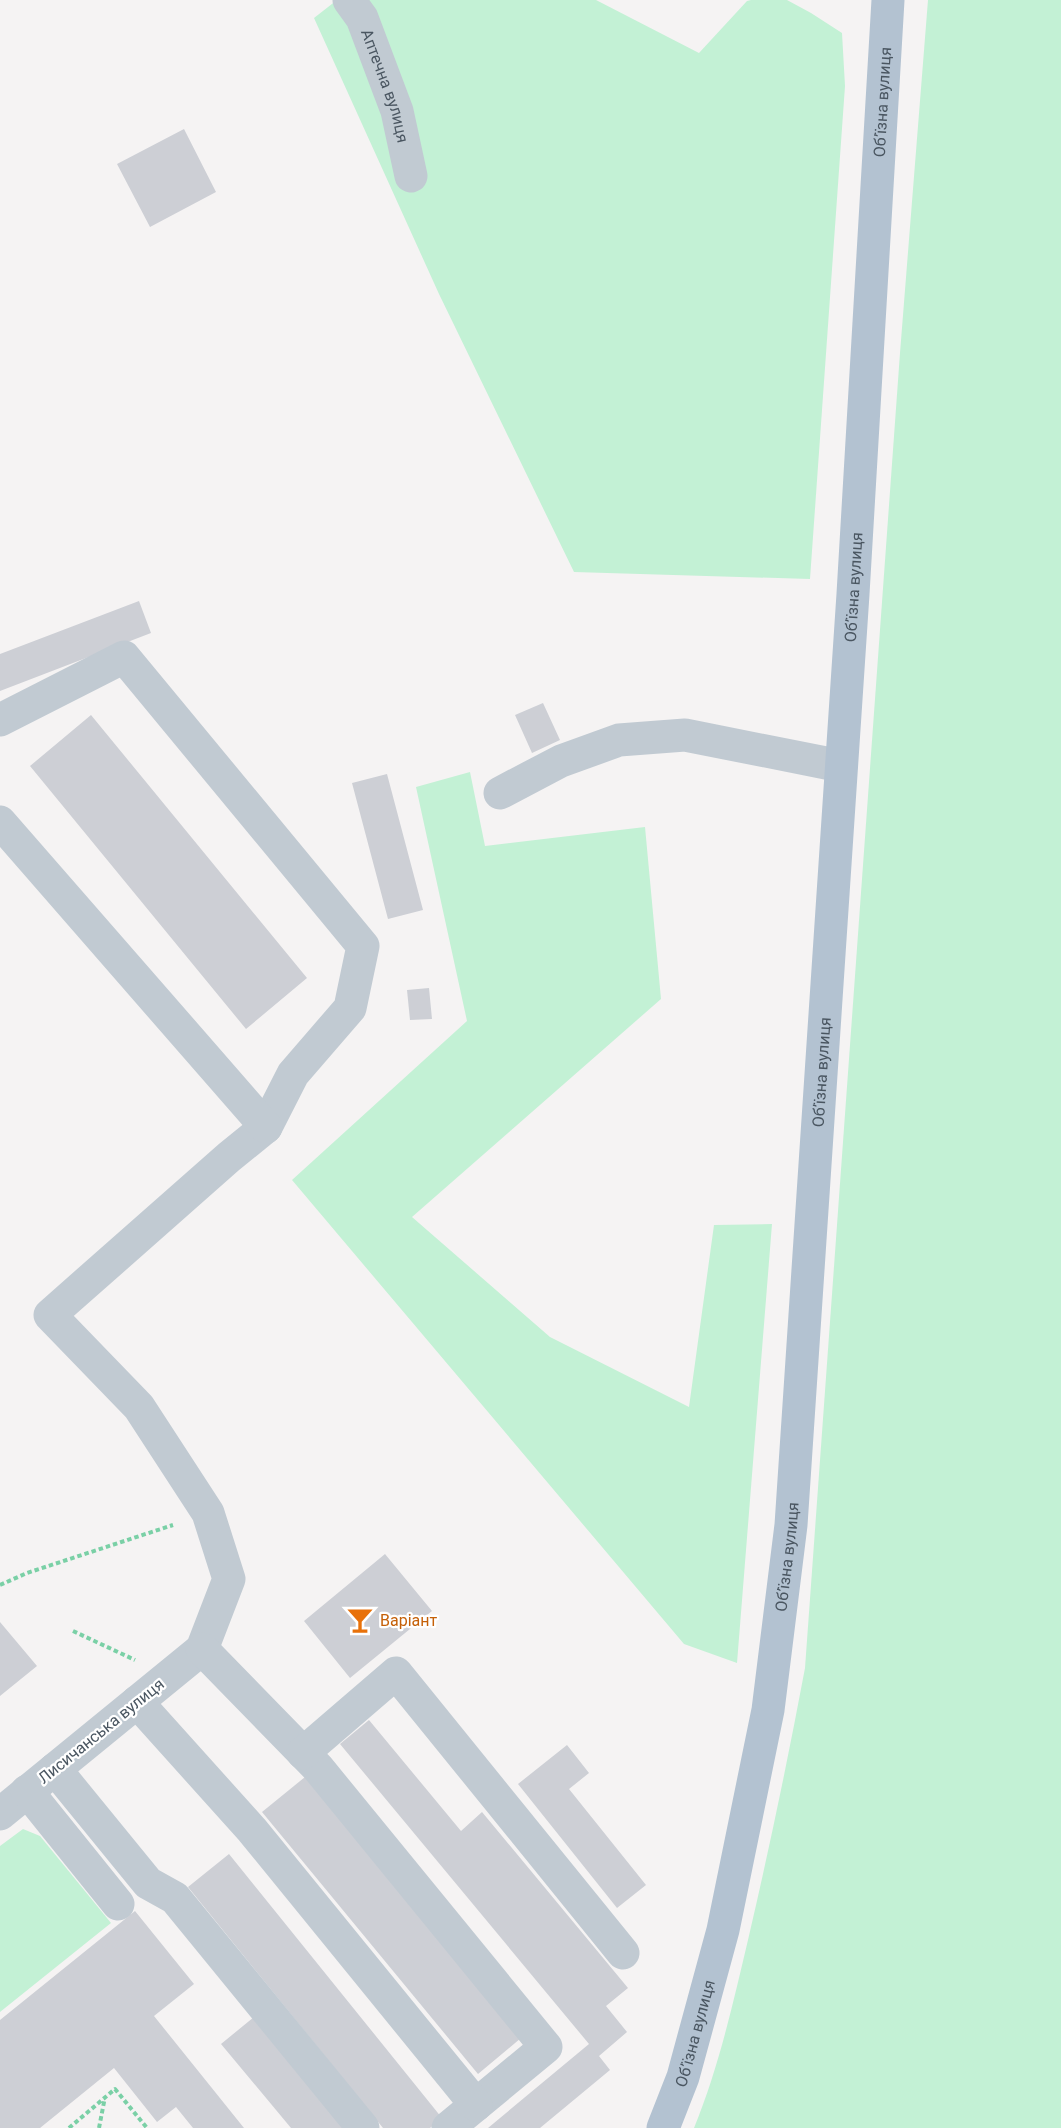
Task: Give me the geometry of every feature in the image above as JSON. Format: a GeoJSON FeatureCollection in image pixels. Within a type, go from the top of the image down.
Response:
{"type":"FeatureCollection","features":[{"type":"Feature","properties":{"kind":"main road","name":"Об’їзна вулиця"},"geometry":{"type":"LineString","coordinates":[[663,2128],[683,2077],[723,1930],[768,1710],[791,1525],[888,0]]}},
{"type":"Feature","properties":{"kind":"street","name":"Аптечна вулиця"},"geometry":{"type":"LineString","coordinates":[[349,0],[362,18],[397,111],[411,176]]}},
{"type":"Feature","properties":{"kind":"street"},"geometry":{"type":"LineString","coordinates":[[0,720],[124,657],[363,946],[350,1008],[293,1074],[266,1127],[50,1315],[139,1407],[208,1513],[229,1579],[202,1649],[318,1768],[546,2047],[448,2128]]}},
{"type":"Feature","properties":{"kind":"street"},"geometry":{"type":"LineString","coordinates":[[500,793],[561,761],[619,740],[641,738],[685,735],[841,766]]}},
{"type":"Feature","properties":{"kind":"street"},"geometry":{"type":"LineString","coordinates":[[0,822],[266,1127]]}},
{"type":"Feature","properties":{"kind":"street","name":"Лисичанська вулиця"},"geometry":{"type":"LineString","coordinates":[[0,1814],[202,1649]]}},
{"type":"Feature","properties":{"kind":"street"},"geometry":{"type":"LineString","coordinates":[[303,1753],[396,1673],[623,1953]]}},
{"type":"Feature","properties":{"kind":"street"},"geometry":{"type":"LineString","coordinates":[[137,1702],[252,1830],[476,2105]]}},
{"type":"Feature","properties":{"kind":"street"},"geometry":{"type":"LineString","coordinates":[[55,1769],[148,1883],[175,1898],[363,2128]]}},
{"type":"Feature","properties":{"kind":"street"},"geometry":{"type":"LineString","coordinates":[[27,1791],[118,1904]]}},
{"type":"Feature","properties":{"kind":"path"},"geometry":{"type":"LineString","coordinates":[[0,1585],[27,1573],[208,1513]]}},
{"type":"Feature","properties":{"kind":"path"},"geometry":{"type":"LineString","coordinates":[[73,1631],[170,1675]]}},
{"type":"Feature","properties":{"kind":"path"},"geometry":{"type":"LineString","coordinates":[[69,2128],[115,2089],[147,2128]]}},
{"type":"Feature","properties":{"kind":"path"},"geometry":{"type":"LineString","coordinates":[[99,2128],[105,2097]]}},
{"type":"Feature","properties":{"kind":"green space"},"geometry":{"type":"Polygon","coordinates":[[[337,0],[596,0],[699,53],[747,1],[787,0],[842,33],[845,86],[810,579],[574,572],[439,294],[314,18],[337,0]]]}},
{"type":"Feature","properties":{"kind":"green space"},"geometry":{"type":"Polygon","coordinates":[[[928,0],[1061,0],[1061,2128],[694,2128],[718,2058],[737,1987],[771,1838],[805,1668],[900,353],[928,0]]]}},
{"type":"Feature","properties":{"kind":"green space"},"geometry":{"type":"Polygon","coordinates":[[[470,772],[485,846],[645,827],[661,999],[412,1217],[550,1337],[689,1407],[714,1225],[772,1224],[737,1663],[684,1644],[292,1180],[467,1021],[416,787],[470,772]]]}},
{"type":"Feature","properties":{"kind":"green space"},"geometry":{"type":"Polygon","coordinates":[[[23,1829],[40,1836],[111,1923],[0,2012],[0,1846],[23,1829]]]}},
{"type":"Feature","properties":{"kind":"building"},"geometry":{"type":"Polygon","coordinates":[[[184,129],[216,192],[150,227],[117,164],[184,129]]]}},
{"type":"Feature","properties":{"kind":"building"},"geometry":{"type":"Polygon","coordinates":[[[139,601],[151,633],[0,691],[0,654],[139,601]]]}},
{"type":"Feature","properties":{"kind":"building"},"geometry":{"type":"Polygon","coordinates":[[[543,703],[560,740],[532,753],[515,715],[543,703]]]}},
{"type":"Feature","properties":{"kind":"building"},"geometry":{"type":"Polygon","coordinates":[[[91,715],[307,978],[246,1029],[30,766],[91,715]]]}},
{"type":"Feature","properties":{"kind":"building"},"geometry":{"type":"Polygon","coordinates":[[[387,774],[423,910],[388,919],[352,783],[387,774]]]}},
{"type":"Feature","properties":{"kind":"building"},"geometry":{"type":"Polygon","coordinates":[[[429,988],[432,1019],[410,1020],[407,990],[429,988]]]}},
{"type":"Feature","properties":{"kind":"building"},"geometry":{"type":"Polygon","coordinates":[[[385,1554],[432,1611],[350,1678],[304,1621],[385,1554]]]}},
{"type":"Feature","properties":{"kind":"building"},"geometry":{"type":"Polygon","coordinates":[[[0,1622],[37,1666],[0,1696],[0,1622]]]}},
{"type":"Feature","properties":{"kind":"building"},"geometry":{"type":"Polygon","coordinates":[[[369,1720],[461,1831],[482,1812],[628,1988],[606,2006],[627,2032],[599,2056],[610,2070],[540,2128],[488,2128],[589,2044],[340,1744],[369,1720]]]}},
{"type":"Feature","properties":{"kind":"building"},"geometry":{"type":"Polygon","coordinates":[[[567,1745],[589,1773],[569,1789],[646,1885],[617,1908],[518,1784],[567,1745]]]}},
{"type":"Feature","properties":{"kind":"building"},"geometry":{"type":"Polygon","coordinates":[[[305,1777],[521,2038],[478,2074],[262,1812],[305,1777]]]}},
{"type":"Feature","properties":{"kind":"building"},"geometry":{"type":"Polygon","coordinates":[[[229,1854],[442,2118],[430,2128],[383,2128],[188,1887],[229,1854]]]}},
{"type":"Feature","properties":{"kind":"building"},"geometry":{"type":"Polygon","coordinates":[[[135,1911],[194,1984],[154,2016],[244,2128],[193,2128],[176,2107],[157,2122],[114,2068],[40,2128],[0,2128],[0,2020],[135,1911]]]}},
{"type":"Feature","properties":{"kind":"building"},"geometry":{"type":"Polygon","coordinates":[[[254,2017],[346,2128],[291,2128],[221,2044],[254,2017]]]}},
{"type":"Feature","properties":{"kind":"place","name":"Варіант"},"geometry":{"type":"Point","coordinates":[360,1620]}}]}
